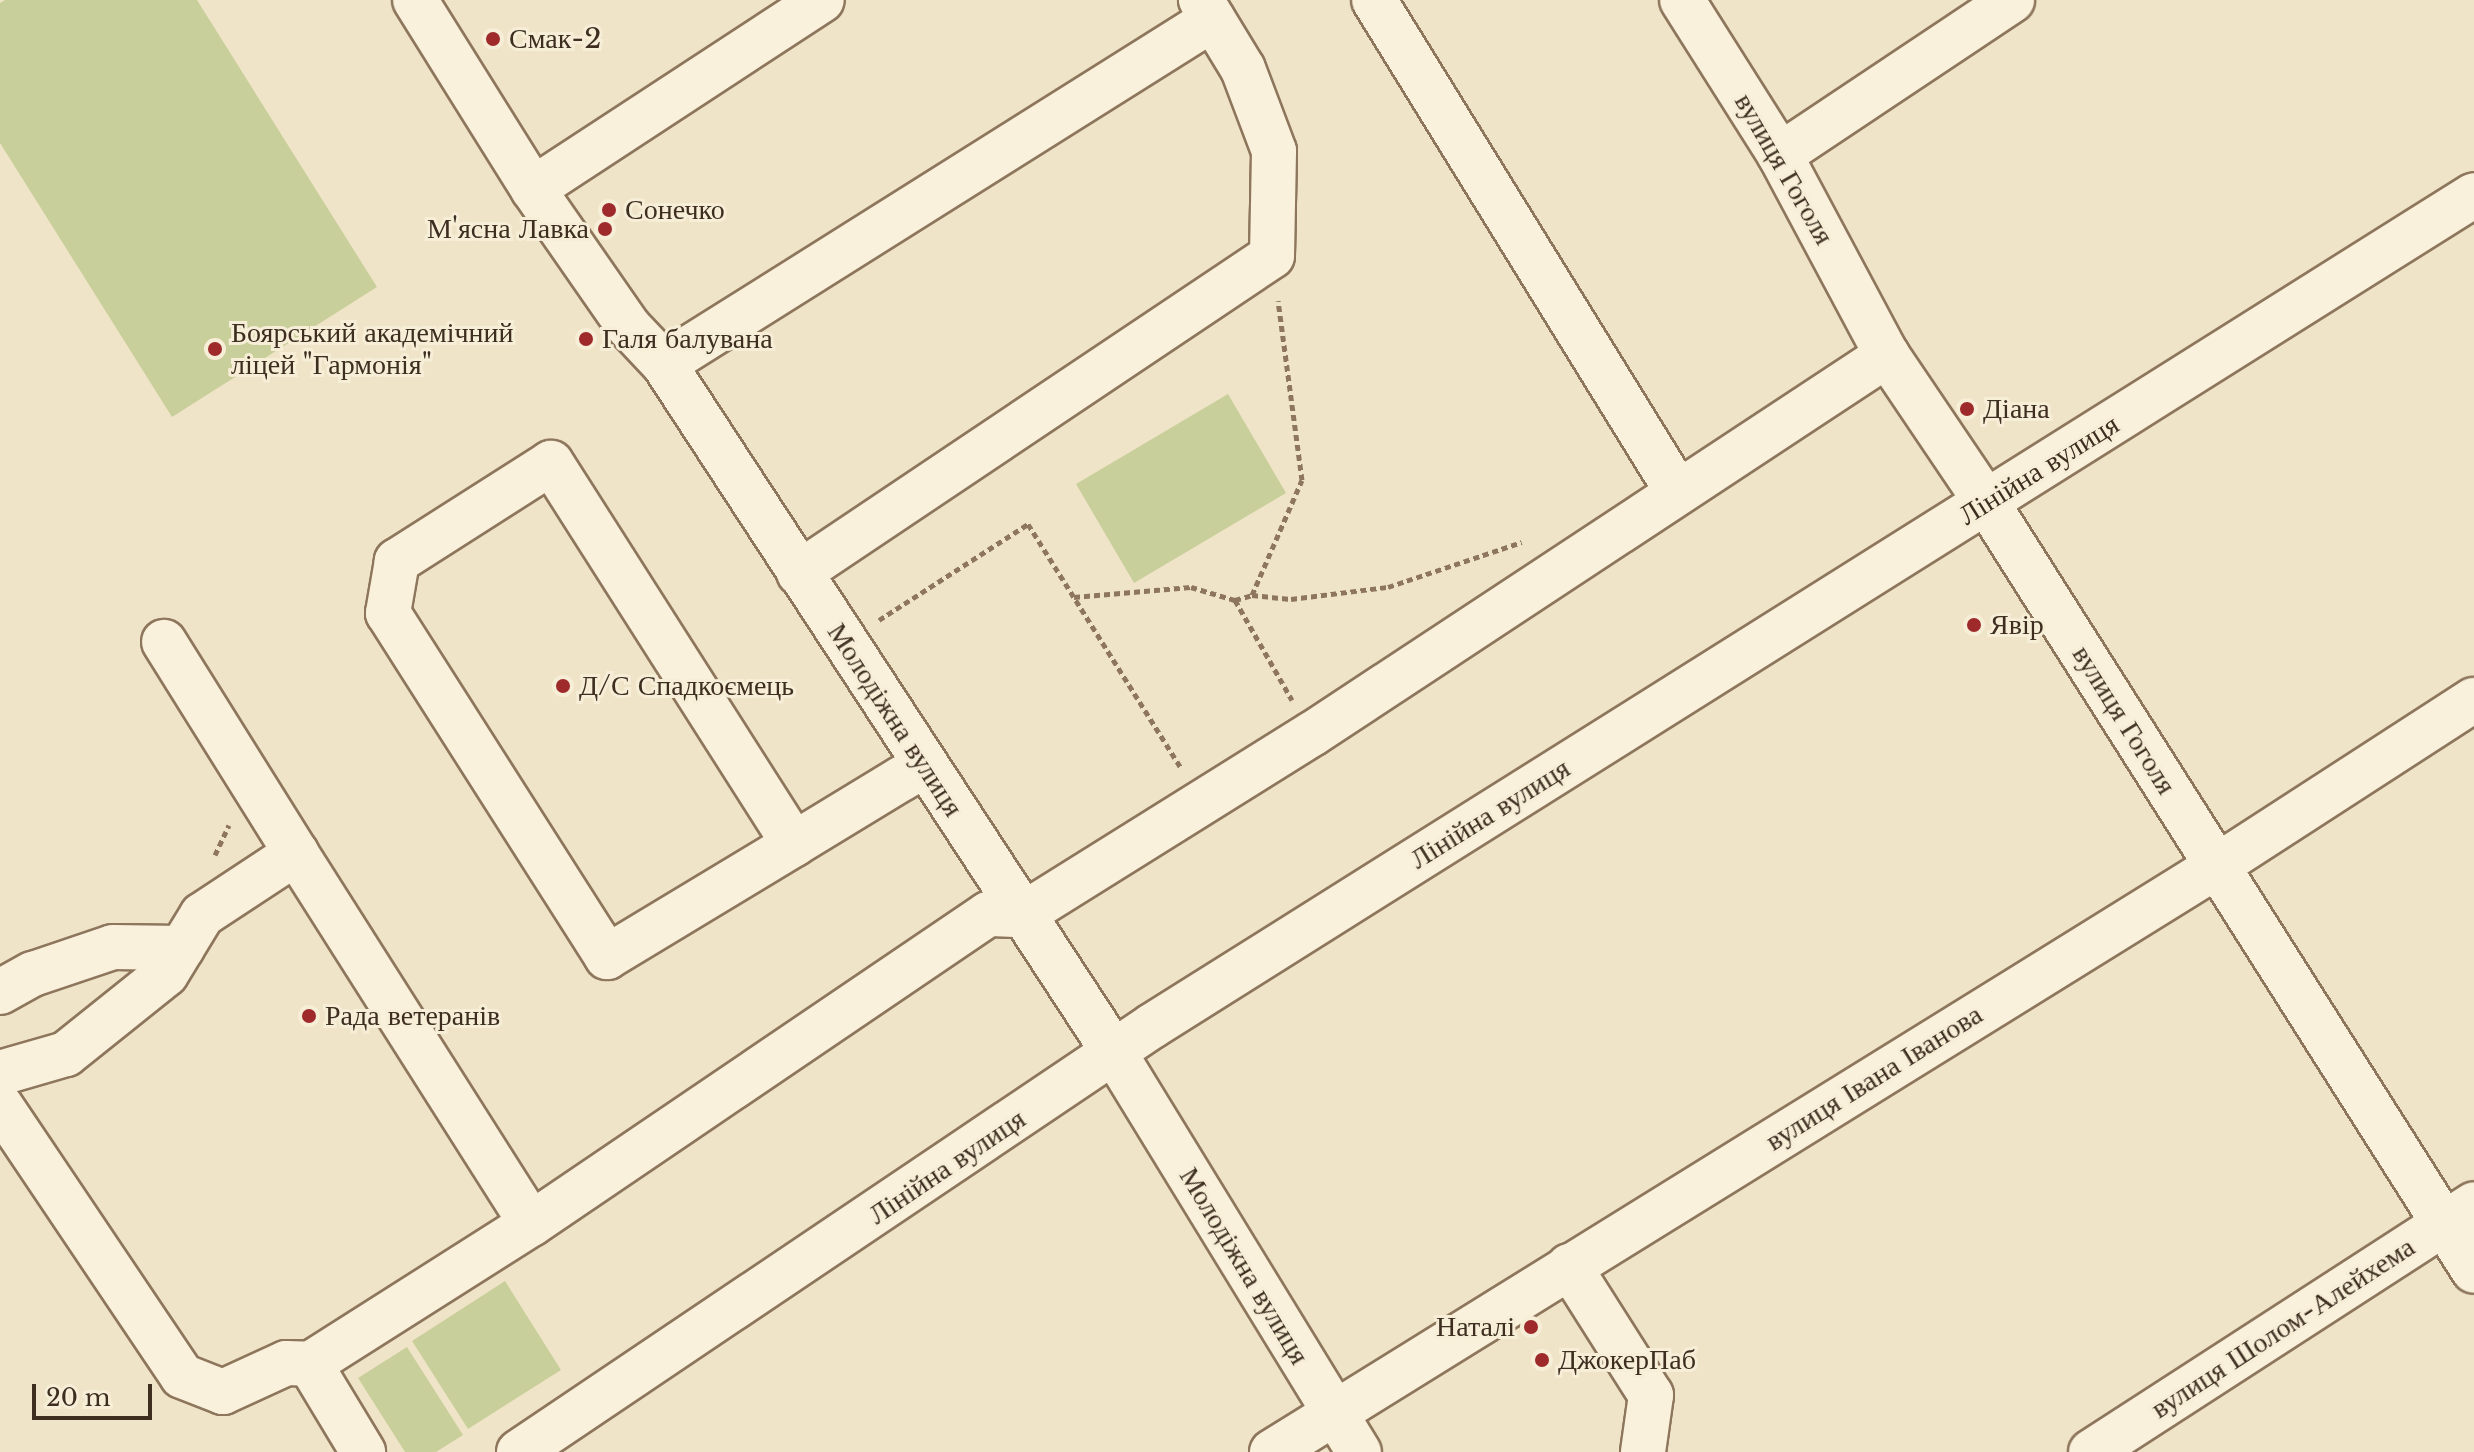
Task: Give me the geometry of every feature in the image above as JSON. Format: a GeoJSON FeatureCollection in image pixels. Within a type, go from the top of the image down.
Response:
{"type":"FeatureCollection","features":[{"type":"Feature","properties":{"kind":"street","name":"Молодіжна вулиця"},"geometry":{"type":"LineString","coordinates":[[415,0],[533,189],[629,327],[664,364],[1115,1054],[1359,1452]]}},
{"type":"Feature","properties":{"kind":"street"},"geometry":{"type":"LineString","coordinates":[[533,189],[822,0]]}},
{"type":"Feature","properties":{"kind":"street"},"geometry":{"type":"LineString","coordinates":[[1374,0],[1677,491]]}},
{"type":"Feature","properties":{"kind":"street","name":"вулиця Гоголя"},"geometry":{"type":"LineString","coordinates":[[1682,0],[1780,155],[1887,355],[1987,503],[2217,866],[2459,1214],[2474,1271]]}},
{"type":"Feature","properties":{"kind":"street"},"geometry":{"type":"LineString","coordinates":[[1780,155],[2012,0]]}},
{"type":"Feature","properties":{"kind":"street"},"geometry":{"type":"LineString","coordinates":[[664,364],[1207,10],[1243,69],[1274,151],[1272,256],[799,573]]}},
{"type":"Feature","properties":{"kind":"street","name":"Лінійна вулиця"},"geometry":{"type":"LineString","coordinates":[[519,1452],[1115,1054],[2474,195]]}},
{"type":"Feature","properties":{"kind":"street"},"geometry":{"type":"LineString","coordinates":[[0,1105],[182,1376],[223,1392],[286,1363],[310,1364],[531,1224],[988,914],[1022,915],[1312,734],[1887,355]]}},
{"type":"Feature","properties":{"kind":"street"},"geometry":{"type":"LineString","coordinates":[[794,844],[551,463],[397,561],[388,613],[607,957],[925,765]]}},
{"type":"Feature","properties":{"kind":"street"},"geometry":{"type":"LineString","coordinates":[[164,642],[531,1224]]}},
{"type":"Feature","properties":{"kind":"street","name":"вулиця Івана Іванова"},"geometry":{"type":"LineString","coordinates":[[1272,1452],[2217,866],[2474,700]]}},
{"type":"Feature","properties":{"kind":"street"},"geometry":{"type":"LineString","coordinates":[[0,1073],[66,1054],[166,974],[192,932],[296,853]]}},
{"type":"Feature","properties":{"kind":"street"},"geometry":{"type":"LineString","coordinates":[[0,992],[33,974],[113,947],[192,932]]}},
{"type":"Feature","properties":{"kind":"street","name":"вулиця Шолом-Алейхема"},"geometry":{"type":"LineString","coordinates":[[2091,1452],[2459,1214]]}},
{"type":"Feature","properties":{"kind":"street"},"geometry":{"type":"LineString","coordinates":[[1569,1266],[1651,1395],[1643,1452]]}},
{"type":"Feature","properties":{"kind":"street"},"geometry":{"type":"LineString","coordinates":[[310,1364],[363,1452]]}},
{"type":"Feature","properties":{"kind":"path"},"geometry":{"type":"LineString","coordinates":[[1252,595],[1302,480],[1272,256]]}},
{"type":"Feature","properties":{"kind":"path"},"geometry":{"type":"LineString","coordinates":[[845,643],[1028,524],[1203,802]]}},
{"type":"Feature","properties":{"kind":"path"},"geometry":{"type":"LineString","coordinates":[[1074,597],[1191,587],[1235,600],[1252,595],[1291,599],[1388,587],[1536,538]]}},
{"type":"Feature","properties":{"kind":"path"},"geometry":{"type":"LineString","coordinates":[[1235,600],[1312,734]]}},
{"type":"Feature","properties":{"kind":"path"},"geometry":{"type":"LineString","coordinates":[[192,932],[215,855],[239,803],[237,760]]}},
{"type":"Feature","properties":{"kind":"green space"},"geometry":{"type":"Polygon","coordinates":[[[5,0],[197,0],[377,287],[172,417],[0,143],[0,3],[5,0]]]}},
{"type":"Feature","properties":{"kind":"green space"},"geometry":{"type":"Polygon","coordinates":[[[1228,394],[1286,493],[1134,583],[1076,484],[1228,394]]]}},
{"type":"Feature","properties":{"kind":"green space"},"geometry":{"type":"Polygon","coordinates":[[[505,1281],[561,1370],[468,1429],[412,1341],[505,1281]]]}},
{"type":"Feature","properties":{"kind":"green space"},"geometry":{"type":"Polygon","coordinates":[[[407,1347],[463,1435],[436,1452],[405,1452],[358,1378],[407,1347]]]}},
{"type":"Feature","properties":{"kind":"place","name":"Смак-2"},"geometry":{"type":"Point","coordinates":[493,39]}},
{"type":"Feature","properties":{"kind":"place","name":"Сонечко"},"geometry":{"type":"Point","coordinates":[609,210]}},
{"type":"Feature","properties":{"kind":"place","name":"М'ясна Лавка"},"geometry":{"type":"Point","coordinates":[605,229]}},
{"type":"Feature","properties":{"kind":"place","name":"Галя балувана"},"geometry":{"type":"Point","coordinates":[586,339]}},
{"type":"Feature","properties":{"kind":"place","name":"Боярський академічний ліцей \"Гармонія\""},"geometry":{"type":"Point","coordinates":[215,349]}},
{"type":"Feature","properties":{"kind":"place","name":"Діана"},"geometry":{"type":"Point","coordinates":[1967,409]}},
{"type":"Feature","properties":{"kind":"place","name":"Явір"},"geometry":{"type":"Point","coordinates":[1974,625]}},
{"type":"Feature","properties":{"kind":"place","name":"Д/С Спадкоємець"},"geometry":{"type":"Point","coordinates":[563,686]}},
{"type":"Feature","properties":{"kind":"place","name":"Рада ветеранів"},"geometry":{"type":"Point","coordinates":[309,1016]}},
{"type":"Feature","properties":{"kind":"place","name":"Наталі"},"geometry":{"type":"Point","coordinates":[1531,1327]}},
{"type":"Feature","properties":{"kind":"place","name":"ДжокерПаб"},"geometry":{"type":"Point","coordinates":[1542,1360]}}]}
